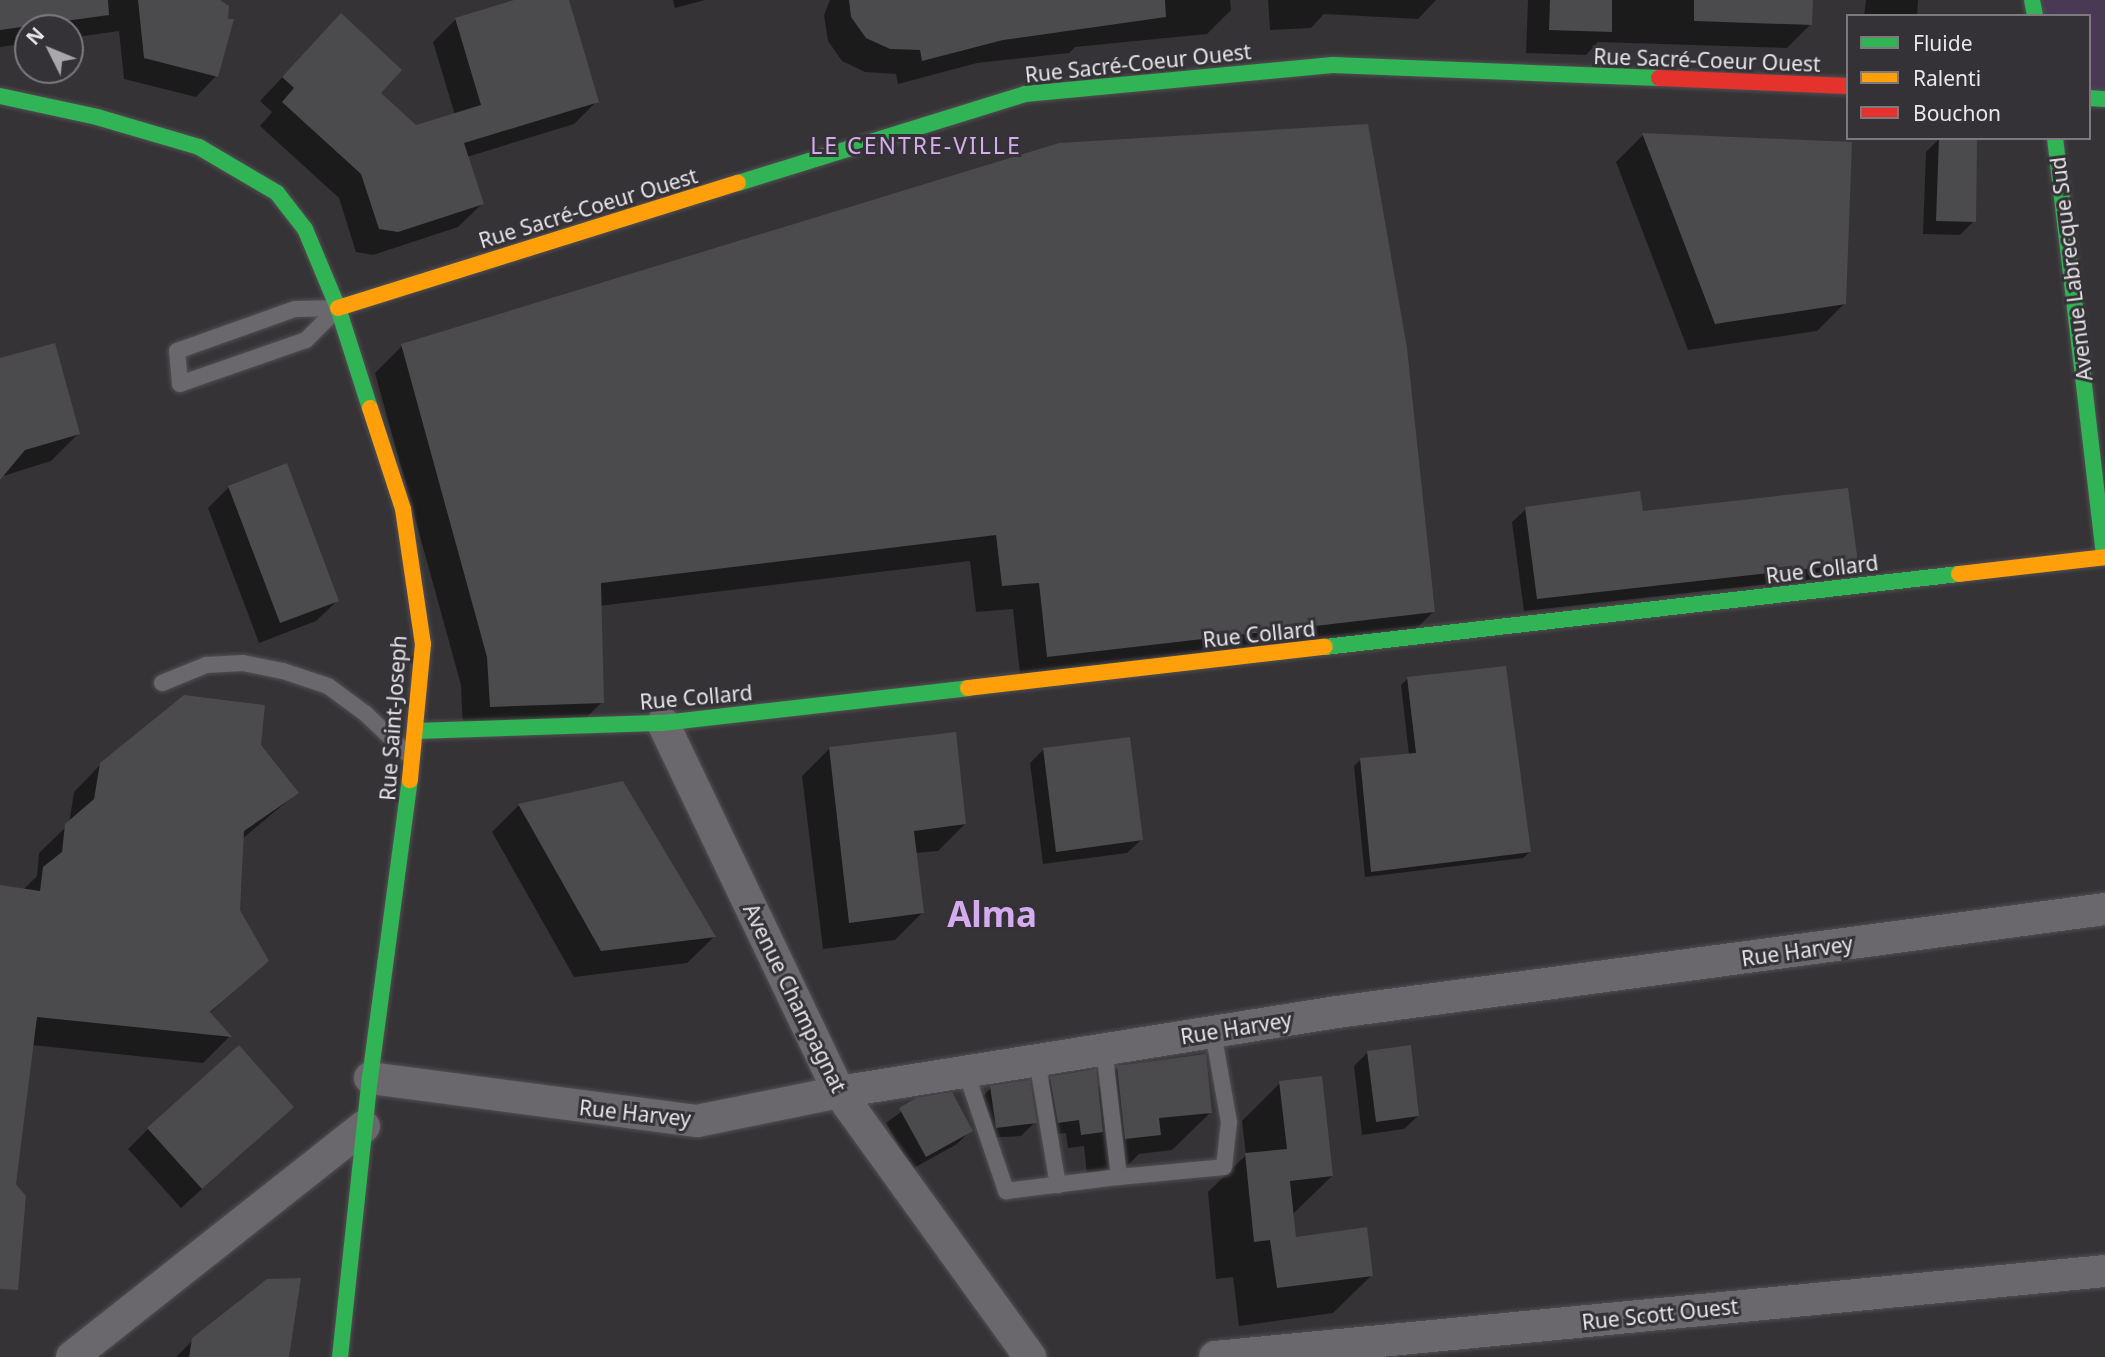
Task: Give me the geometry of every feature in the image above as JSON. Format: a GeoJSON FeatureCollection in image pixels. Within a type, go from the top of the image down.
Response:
{"type":"FeatureCollection","features":[{"type":"Feature","properties":{"kind":"street","name":"Rue Sacré-Coeur Ouest"},"geometry":{"type":"LineString","coordinates":[[338,308],[1026,94],[1333,65],[1846,86]]}},
{"type":"Feature","properties":{"kind":"street","name":"Rue Saint-Joseph"},"geometry":{"type":"LineString","coordinates":[[0,96],[97,117],[199,147],[249,173],[277,193],[305,229],[338,308],[403,509],[422,644],[417,731],[364,1126],[340,1357]]}},
{"type":"Feature","properties":{"kind":"street","name":"Avenue Labrecque Sud"},"geometry":{"type":"LineString","coordinates":[[2055,140],[2105,561]]}},
{"type":"Feature","properties":{"kind":"street","name":"Rue Collard"},"geometry":{"type":"LineString","coordinates":[[417,731],[663,723],[2105,561]]}},
{"type":"Feature","properties":{"kind":"street","name":"Avenue Champagnat"},"geometry":{"type":"LineString","coordinates":[[663,723],[839,1092],[1030,1357]]}},
{"type":"Feature","properties":{"kind":"street","name":"Rue Harvey"},"geometry":{"type":"LineString","coordinates":[[370,1078],[692,1121],[839,1092],[1213,1032],[2105,909]]}},
{"type":"Feature","properties":{"kind":"street"},"geometry":{"type":"LineString","coordinates":[[72,1357],[364,1126]]}},
{"type":"Feature","properties":{"kind":"street","name":"Rue Scott Ouest"},"geometry":{"type":"LineString","coordinates":[[1215,1357],[2105,1271]]}},
{"type":"Feature","properties":{"kind":"lane"},"geometry":{"type":"LineString","coordinates":[[338,308],[306,340],[180,384],[177,351],[295,309],[338,308]]}},
{"type":"Feature","properties":{"kind":"lane"},"geometry":{"type":"LineString","coordinates":[[162,683],[206,665],[243,663],[283,671],[328,686],[366,714],[414,761]]}},
{"type":"Feature","properties":{"kind":"lane"},"geometry":{"type":"LineString","coordinates":[[966,1072],[1006,1191],[1224,1167],[1229,1122],[1213,1032]]}},
{"type":"Feature","properties":{"kind":"lane"},"geometry":{"type":"LineString","coordinates":[[1104,1049],[1119,1177]]}},
{"type":"Feature","properties":{"kind":"lane"},"geometry":{"type":"LineString","coordinates":[[1037,1060],[1058,1185]]}},
{"type":"Feature","properties":{"kind":"shaded area"},"geometry":{"type":"Polygon","coordinates":[[[2032,0],[2105,0],[2105,99],[2091,98],[2091,14],[2035,14],[2032,0]]]}},
{"type":"Feature","properties":{"kind":"building"},"geometry":{"type":"Polygon","coordinates":[[[0,0],[108,0],[109,15],[84,18],[84,14],[14,14],[14,28],[0,30],[0,0]]]}},
{"type":"Feature","properties":{"kind":"building"},"geometry":{"type":"Polygon","coordinates":[[[138,0],[220,0],[229,6],[228,19],[234,19],[218,77],[144,58],[138,0]]]}},
{"type":"Feature","properties":{"kind":"building"},"geometry":{"type":"Polygon","coordinates":[[[514,0],[569,0],[599,102],[464,143],[484,204],[398,232],[379,229],[361,174],[282,102],[294,88],[282,77],[341,13],[402,70],[381,93],[416,125],[481,105],[455,18],[514,0]]]}},
{"type":"Feature","properties":{"kind":"building"},"geometry":{"type":"Polygon","coordinates":[[[849,0],[1165,0],[1166,17],[1003,40],[922,61],[920,50],[890,49],[866,38],[851,17],[849,0]]]}},
{"type":"Feature","properties":{"kind":"building"},"geometry":{"type":"Polygon","coordinates":[[[1550,0],[1612,0],[1612,32],[1549,30],[1550,0]]]}},
{"type":"Feature","properties":{"kind":"building"},"geometry":{"type":"Polygon","coordinates":[[[1694,0],[1813,0],[1812,25],[1694,21],[1694,0]]]}},
{"type":"Feature","properties":{"kind":"building"},"geometry":{"type":"Polygon","coordinates":[[[1368,124],[1407,348],[1435,612],[1047,657],[1039,583],[1002,586],[996,535],[601,583],[604,703],[490,707],[487,657],[401,344],[1059,143],[1368,124]]]}},
{"type":"Feature","properties":{"kind":"building"},"geometry":{"type":"Polygon","coordinates":[[[1642,133],[1852,142],[1846,304],[1715,324],[1642,133]]]}},
{"type":"Feature","properties":{"kind":"building"},"geometry":{"type":"Polygon","coordinates":[[[1939,140],[1977,140],[1976,222],[1936,221],[1939,140]]]}},
{"type":"Feature","properties":{"kind":"building"},"geometry":{"type":"Polygon","coordinates":[[[55,343],[80,434],[25,450],[0,480],[0,358],[55,343]]]}},
{"type":"Feature","properties":{"kind":"building"},"geometry":{"type":"Polygon","coordinates":[[[287,463],[339,601],[280,623],[228,486],[287,463]]]}},
{"type":"Feature","properties":{"kind":"building"},"geometry":{"type":"Polygon","coordinates":[[[1848,488],[1858,563],[1537,599],[1525,507],[1640,491],[1643,511],[1848,488]]]}},
{"type":"Feature","properties":{"kind":"building"},"geometry":{"type":"Polygon","coordinates":[[[1506,666],[1531,852],[1371,872],[1360,758],[1416,753],[1407,677],[1506,666]]]}},
{"type":"Feature","properties":{"kind":"building"},"geometry":{"type":"Polygon","coordinates":[[[184,695],[265,705],[261,745],[299,793],[244,831],[240,910],[269,961],[210,1012],[232,1037],[37,1017],[16,1184],[26,1196],[18,1290],[0,1289],[0,885],[40,891],[43,867],[62,852],[65,824],[94,799],[100,763],[184,695]]]}},
{"type":"Feature","properties":{"kind":"building"},"geometry":{"type":"Polygon","coordinates":[[[956,732],[966,824],[914,831],[924,913],[849,923],[829,747],[956,732]]]}},
{"type":"Feature","properties":{"kind":"building"},"geometry":{"type":"Polygon","coordinates":[[[1130,737],[1143,840],[1056,852],[1043,748],[1130,737]]]}},
{"type":"Feature","properties":{"kind":"building"},"geometry":{"type":"Polygon","coordinates":[[[623,781],[716,937],[601,951],[518,804],[623,781]]]}},
{"type":"Feature","properties":{"kind":"building"},"geometry":{"type":"Polygon","coordinates":[[[239,1045],[294,1107],[202,1189],[147,1128],[239,1045]]]}},
{"type":"Feature","properties":{"kind":"building"},"geometry":{"type":"Polygon","coordinates":[[[1411,1045],[1419,1116],[1376,1122],[1367,1051],[1411,1045]]]}},
{"type":"Feature","properties":{"kind":"building"},"geometry":{"type":"Polygon","coordinates":[[[1206,1054],[1212,1113],[1159,1118],[1161,1135],[1125,1139],[1117,1066],[1206,1054]]]}},
{"type":"Feature","properties":{"kind":"building"},"geometry":{"type":"Polygon","coordinates":[[[1096,1069],[1103,1132],[1081,1135],[1079,1120],[1058,1123],[1050,1077],[1096,1069]]]}},
{"type":"Feature","properties":{"kind":"building"},"geometry":{"type":"Polygon","coordinates":[[[1322,1076],[1333,1176],[1290,1181],[1296,1237],[1367,1227],[1373,1276],[1277,1288],[1270,1240],[1254,1242],[1245,1153],[1287,1149],[1279,1081],[1322,1076]]]}},
{"type":"Feature","properties":{"kind":"building"},"geometry":{"type":"Polygon","coordinates":[[[1030,1080],[1037,1123],[996,1128],[990,1086],[1030,1080]]]}},
{"type":"Feature","properties":{"kind":"building"},"geometry":{"type":"Polygon","coordinates":[[[952,1092],[973,1131],[926,1157],[899,1108],[916,1098],[952,1092]]]}},
{"type":"Feature","properties":{"kind":"building"},"geometry":{"type":"Polygon","coordinates":[[[301,1278],[289,1357],[189,1357],[192,1338],[267,1279],[301,1278]]]}},
{"type":"Feature","properties":{"kind":"traffic: fast"},"geometry":{"type":"LineString","coordinates":[[2032,0],[2035,14]]}},
{"type":"Feature","properties":{"kind":"traffic: fast"},"geometry":{"type":"LineString","coordinates":[[738,183],[1025,94],[1333,65],[1659,78]]}},
{"type":"Feature","properties":{"kind":"traffic: fast"},"geometry":{"type":"LineString","coordinates":[[0,96],[97,117],[199,147],[277,193],[305,229],[338,308],[370,408]]}},
{"type":"Feature","properties":{"kind":"traffic: fast"},"geometry":{"type":"LineString","coordinates":[[2091,98],[2105,99]]}},
{"type":"Feature","properties":{"kind":"traffic: fast"},"geometry":{"type":"LineString","coordinates":[[2055,140],[2104,557]]}},
{"type":"Feature","properties":{"kind":"traffic: fast"},"geometry":{"type":"LineString","coordinates":[[1325,647],[1959,574]]}},
{"type":"Feature","properties":{"kind":"traffic: fast"},"geometry":{"type":"LineString","coordinates":[[417,731],[663,723],[968,688]]}},
{"type":"Feature","properties":{"kind":"traffic: fast"},"geometry":{"type":"LineString","coordinates":[[340,1357],[370,1078],[410,780]]}},
{"type":"Feature","properties":{"kind":"traffic: slow"},"geometry":{"type":"LineString","coordinates":[[338,308],[738,183]]}},
{"type":"Feature","properties":{"kind":"traffic: slow"},"geometry":{"type":"LineString","coordinates":[[370,408],[403,509],[423,644],[410,780]]}},
{"type":"Feature","properties":{"kind":"traffic: slow"},"geometry":{"type":"LineString","coordinates":[[1959,574],[2105,557]]}},
{"type":"Feature","properties":{"kind":"traffic: slow"},"geometry":{"type":"LineString","coordinates":[[968,688],[1325,647]]}},
{"type":"Feature","properties":{"kind":"traffic: jam"},"geometry":{"type":"LineString","coordinates":[[1659,78],[1846,86]]}},
{"type":"Feature","properties":{"kind":"district","name":"LE CENTRE-VILLE"},"geometry":{"type":"Point","coordinates":[916,145]}},
{"type":"Feature","properties":{"kind":"district","name":"Alma"},"geometry":{"type":"Point","coordinates":[992,914]}}]}
